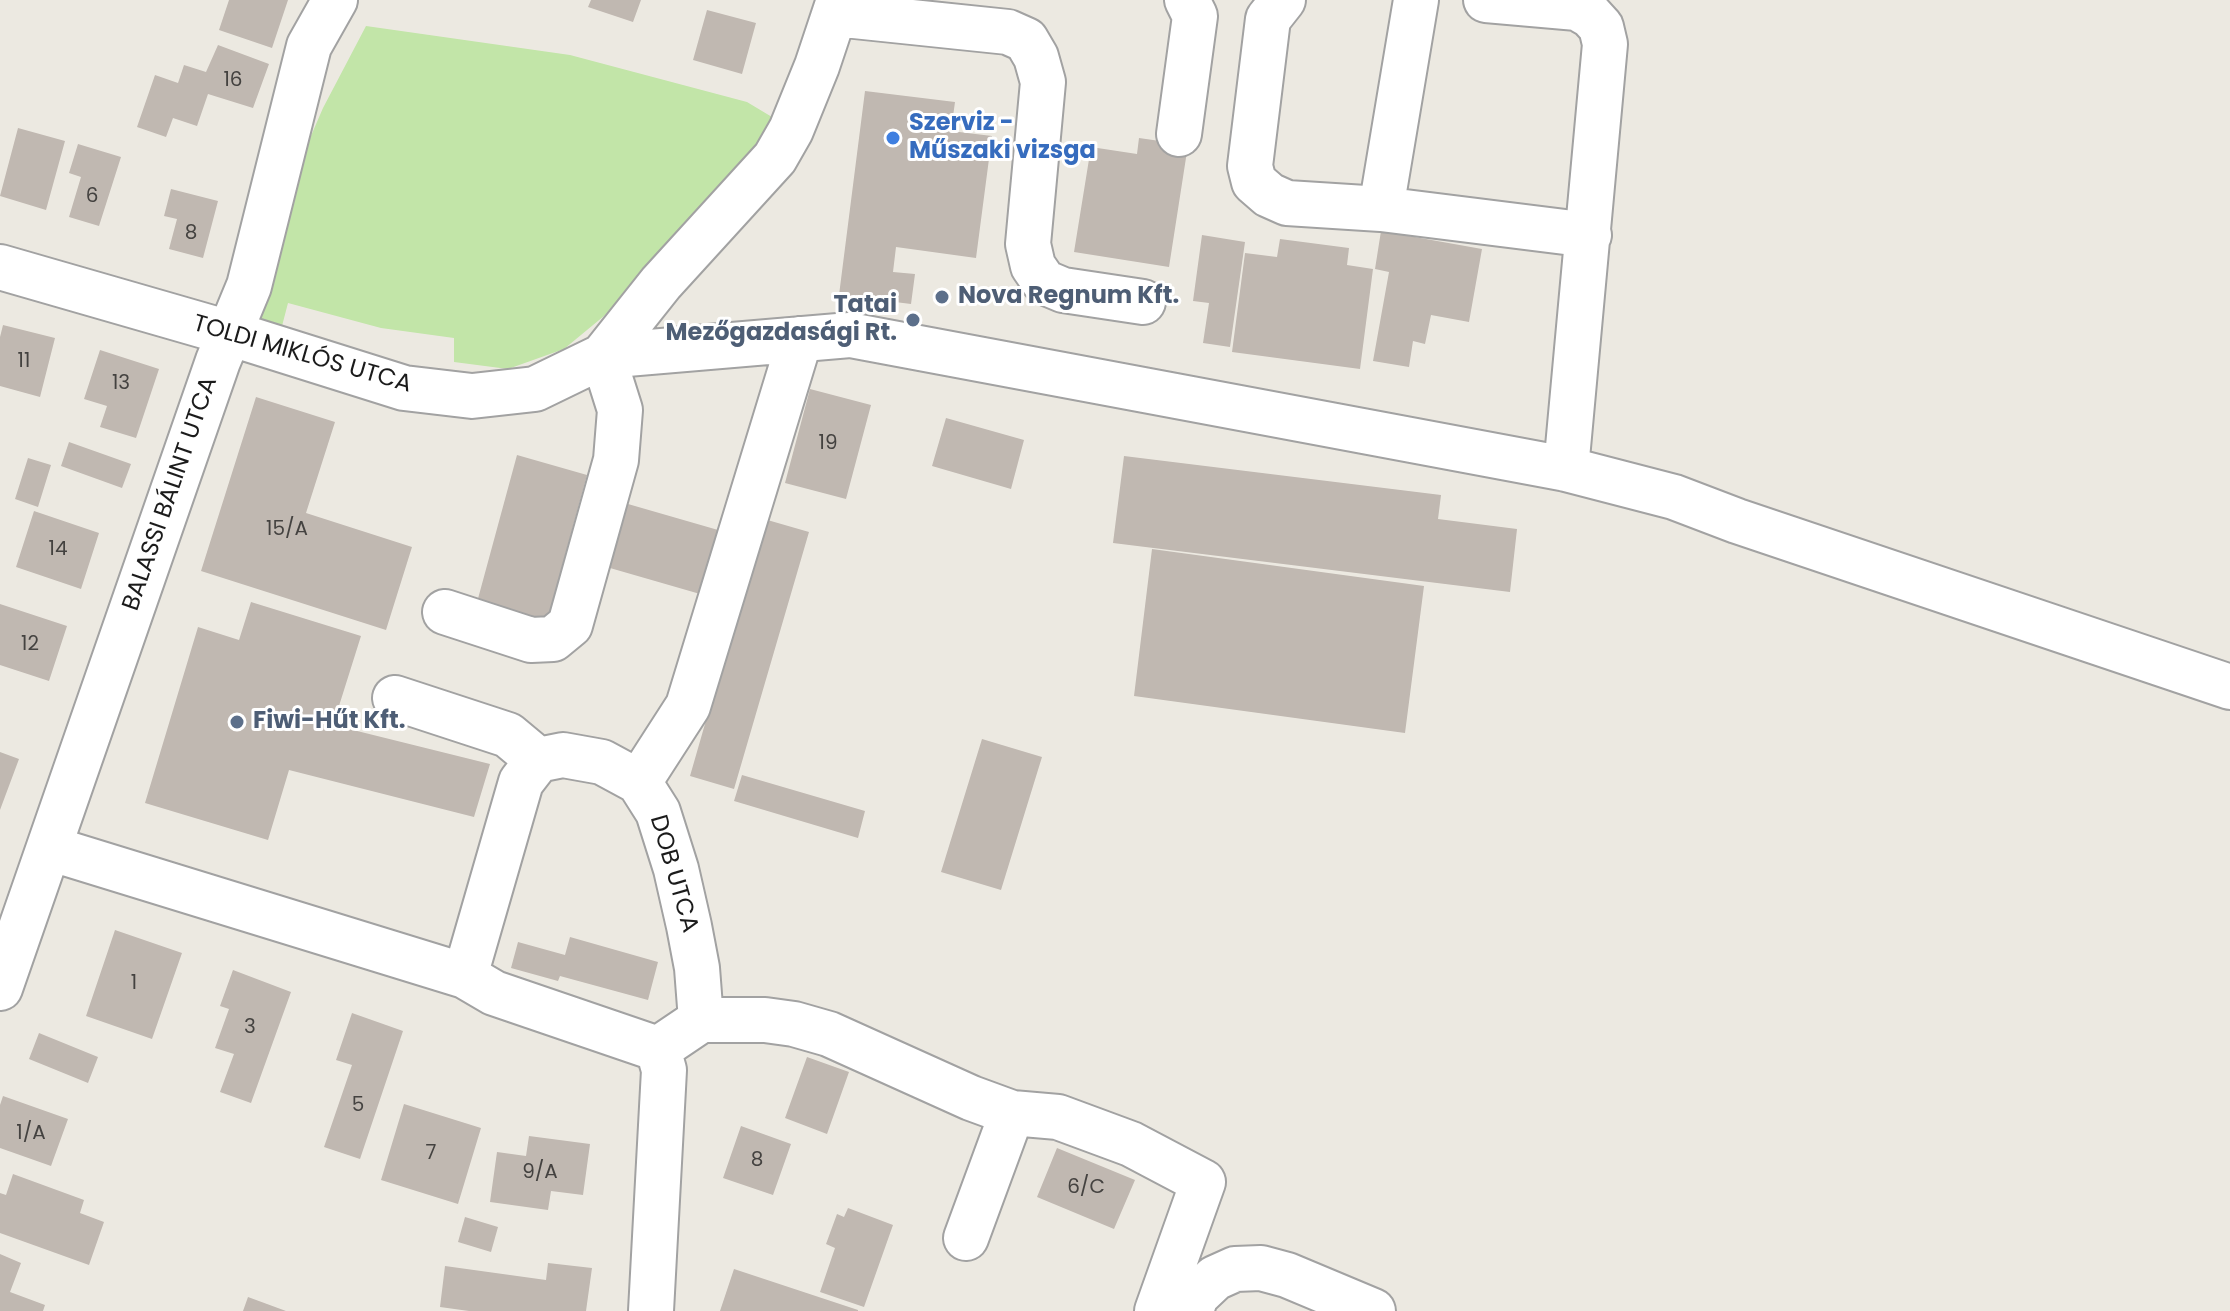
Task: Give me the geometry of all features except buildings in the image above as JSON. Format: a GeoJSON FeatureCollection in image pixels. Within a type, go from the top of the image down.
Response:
{"type":"FeatureCollection","features":[{"type":"Feature","properties":{"kind":"street","name":"BALASSI BÁLINT UTCA"},"geometry":{"type":"LineString","coordinates":[[0,988],[229,333],[249,286],[309,46],[335,0]]}},
{"type":"Feature","properties":{"kind":"street"},"geometry":{"type":"LineString","coordinates":[[925,22],[977,0]]}},
{"type":"Feature","properties":{"kind":"street"},"geometry":{"type":"LineString","coordinates":[[1179,134],[1195,16],[1187,0]]}},
{"type":"Feature","properties":{"kind":"street"},"geometry":{"type":"LineString","coordinates":[[1283,0],[1268,19],[1250,166],[1254,182],[1269,195],[1287,203],[1381,209],[1589,235]]}},
{"type":"Feature","properties":{"kind":"street"},"geometry":{"type":"LineString","coordinates":[[1381,209],[1416,0]]}},
{"type":"Feature","properties":{"kind":"street"},"geometry":{"type":"LineString","coordinates":[[1486,0],[1577,8],[1591,16],[1601,27],[1605,44],[1566,469]]}},
{"type":"Feature","properties":{"kind":"street","name":"TOLDI MIKLÓS UTCA"},"geometry":{"type":"LineString","coordinates":[[603,356],[661,283],[775,158],[791,130],[837,7]]}},
{"type":"Feature","properties":{"kind":"street"},"geometry":{"type":"LineString","coordinates":[[837,7],[1008,32],[1026,40],[1036,57],[1043,82],[1028,244],[1033,266],[1044,282],[1063,290],[1143,302]]}},
{"type":"Feature","properties":{"kind":"street","name":"TOLDI MIKLÓS UTCA"},"geometry":{"type":"LineString","coordinates":[[0,267],[229,333],[404,388],[472,396],[535,389],[603,356],[850,335],[1566,469],[1674,497],[2230,687]]}},
{"type":"Feature","properties":{"kind":"street"},"geometry":{"type":"LineString","coordinates":[[465,976],[521,782],[538,760],[563,755],[602,762],[639,782],[688,706],[800,339]]}},
{"type":"Feature","properties":{"kind":"street"},"geometry":{"type":"LineString","coordinates":[[445,612],[531,640],[553,639],[570,625],[616,460],[620,410],[603,356]]}},
{"type":"Feature","properties":{"kind":"street"},"geometry":{"type":"LineString","coordinates":[[395,698],[508,735],[538,760]]}},
{"type":"Feature","properties":{"kind":"street","name":"DOB UTCA"},"geometry":{"type":"LineString","coordinates":[[639,782],[658,812],[676,869],[697,968],[701,1020]]}},
{"type":"Feature","properties":{"kind":"street"},"geometry":{"type":"LineString","coordinates":[[49,848],[465,976],[494,993],[658,1049]]}},
{"type":"Feature","properties":{"kind":"street"},"geometry":{"type":"LineString","coordinates":[[658,1049],[701,1020],[780,1022],[829,1034],[971,1098],[1012,1113],[1058,1117],[1131,1144],[1203,1182],[1157,1311]]}},
{"type":"Feature","properties":{"kind":"street"},"geometry":{"type":"LineString","coordinates":[[651,1311],[664,1070],[658,1049]]}},
{"type":"Feature","properties":{"kind":"street"},"geometry":{"type":"LineString","coordinates":[[966,1238],[1012,1113]]}},
{"type":"Feature","properties":{"kind":"street"},"geometry":{"type":"LineString","coordinates":[[1191,1311],[1196,1296],[1215,1278],[1235,1269],[1261,1268],[1287,1275],[1373,1311]]}},
{"type":"Feature","properties":{"kind":"green space"},"geometry":{"type":"Polygon","coordinates":[[[366,26],[570,55],[747,102],[777,120],[770,141],[692,217],[604,316],[564,349],[508,369],[454,362],[454,338],[381,328],[288,303],[282,326],[249,319],[288,189],[323,108],[366,26]]]}},
{"type":"Feature","properties":{"kind":"place","name":"Szerviz - Műszaki vizsga"},"geometry":{"type":"Point","coordinates":[893,138]}},
{"type":"Feature","properties":{"kind":"place","name":"Nova Regnum Kft."},"geometry":{"type":"Point","coordinates":[942,297]}},
{"type":"Feature","properties":{"kind":"place","name":"Tatai Mezőgazdasági Rt."},"geometry":{"type":"Point","coordinates":[913,320]}},
{"type":"Feature","properties":{"kind":"place","name":"Fiwi-Hűt Kft."},"geometry":{"type":"Point","coordinates":[237,722]}}]}
